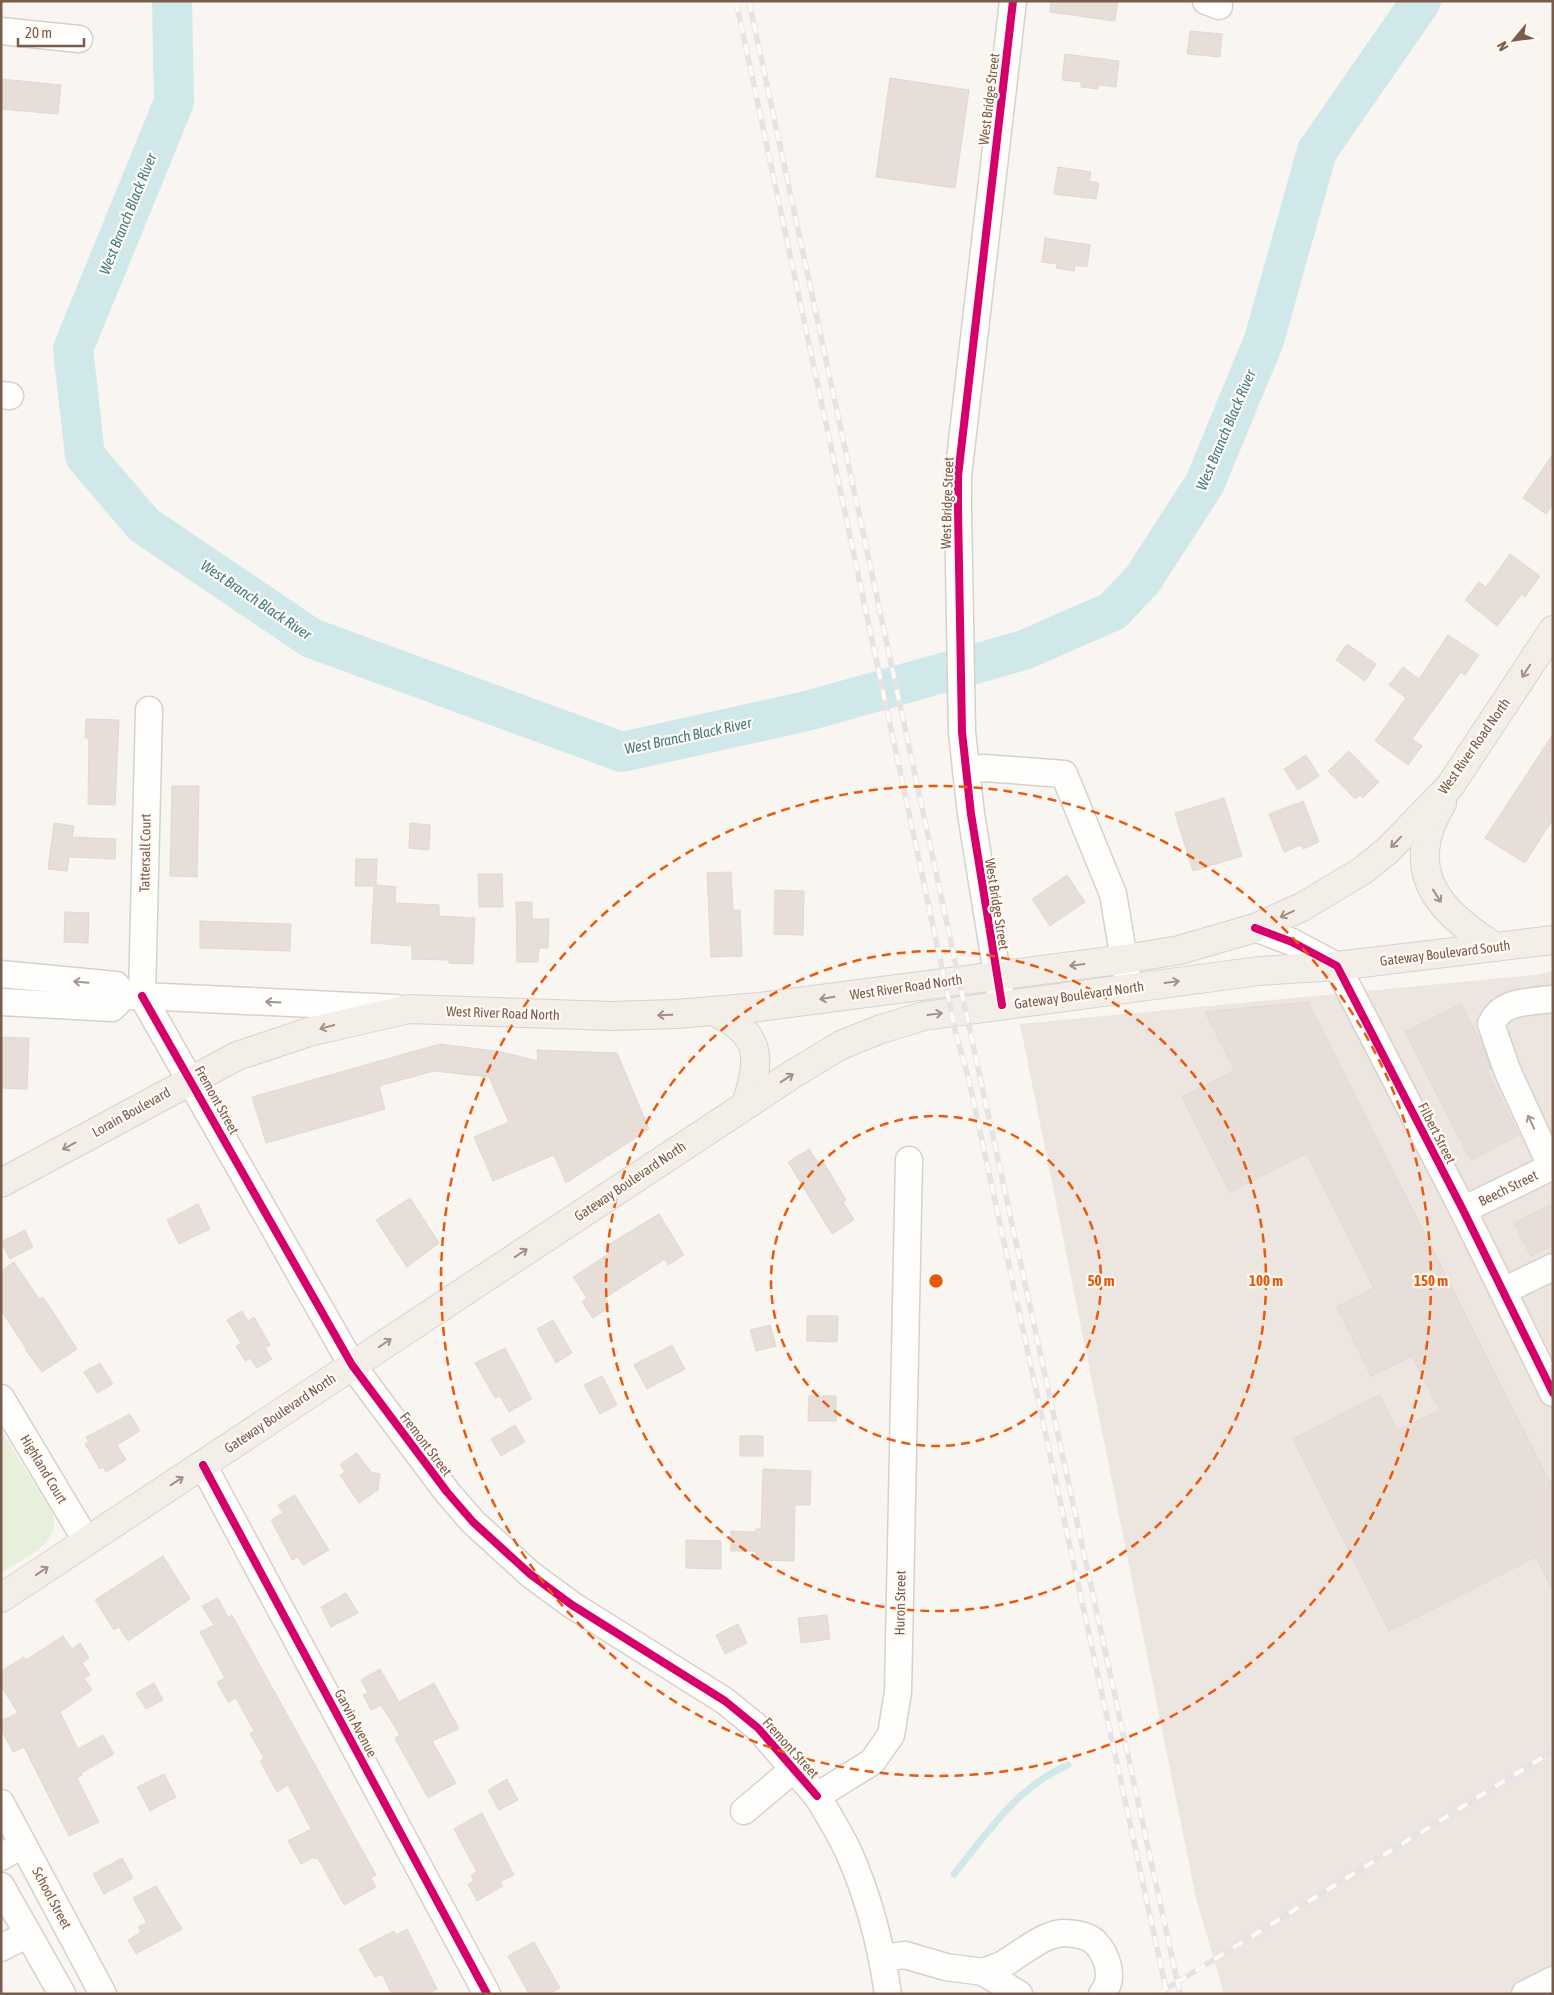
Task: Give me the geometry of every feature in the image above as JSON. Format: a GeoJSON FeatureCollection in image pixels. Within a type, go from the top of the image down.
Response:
{"type":"FeatureCollection","features":[{"type":"Feature","properties":{"kind":"main road","name":"West River Road North"},"geometry":{"type":"LineString","coordinates":[[409,1009],[611,1016],[713,1011],[1125,959],[1179,950],[1255,928],[1302,907],[1362,871],[1387,851],[1450,786],[1553,630]]}},
{"type":"Feature","properties":{"kind":"main road"},"geometry":{"type":"LineString","coordinates":[[1450,786],[1429,830],[1424,863],[1434,894],[1449,914],[1463,927],[1495,947]]}},
{"type":"Feature","properties":{"kind":"main road","name":"Gateway Boulevard South"},"geometry":{"type":"LineString","coordinates":[[1336,966],[1553,940]]}},
{"type":"Feature","properties":{"kind":"main road","name":"Gateway Boulevard North"},"geometry":{"type":"LineString","coordinates":[[1,1598],[746,1104],[842,1045],[882,1029],[924,1016],[1259,971],[1336,966]]}},
{"type":"Feature","properties":{"kind":"main road","name":"Lorain Boulevard"},"geometry":{"type":"LineString","coordinates":[[1,1183],[237,1056],[282,1040],[349,1021],[409,1009]]}},
{"type":"Feature","properties":{"kind":"main road"},"geometry":{"type":"LineString","coordinates":[[713,1011],[738,1024],[755,1052],[756,1071],[746,1104]]}},
{"type":"Feature","properties":{"kind":"street","name":"West Bridge Street"},"geometry":{"type":"LineString","coordinates":[[1002,1005],[977,857],[962,732],[958,579],[958,476],[1013,1]]}},
{"type":"Feature","properties":{"kind":"street"},"geometry":{"type":"LineString","coordinates":[[1,32],[79,39]]}},
{"type":"Feature","properties":{"kind":"street","name":"Tattersall Court"},"geometry":{"type":"LineString","coordinates":[[133,996],[149,710]]}},
{"type":"Feature","properties":{"kind":"street"},"geometry":{"type":"LineString","coordinates":[[966,770],[984,768],[1064,774],[1113,894],[1130,988]]}},
{"type":"Feature","properties":{"kind":"street"},"geometry":{"type":"LineString","coordinates":[[1255,928],[1298,945],[1336,966]]}},
{"type":"Feature","properties":{"kind":"street","name":"Filbert Street"},"geometry":{"type":"LineString","coordinates":[[1336,966],[1463,1210],[1553,1393]]}},
{"type":"Feature","properties":{"kind":"street","name":"West River Road North"},"geometry":{"type":"LineString","coordinates":[[1,974],[116,985],[133,996],[409,1009]]}},
{"type":"Feature","properties":{"kind":"street"},"geometry":{"type":"LineString","coordinates":[[1,1002],[112,1008],[133,996]]}},
{"type":"Feature","properties":{"kind":"street","name":"Fremont Street"},"geometry":{"type":"LineString","coordinates":[[133,996],[191,1080],[352,1365],[446,1492],[499,1547],[572,1605],[725,1702],[758,1728],[795,1768],[817,1796]]}},
{"type":"Feature","properties":{"kind":"street"},"geometry":{"type":"LineString","coordinates":[[1552,1166],[1507,1070],[1491,1024],[1495,1015],[1504,1007],[1553,999]]}},
{"type":"Feature","properties":{"kind":"street","name":"Huron Street"},"geometry":{"type":"LineString","coordinates":[[817,1796],[872,1762],[891,1735],[898,1692],[909,1160]]}},
{"type":"Feature","properties":{"kind":"street","name":"Beech Street"},"geometry":{"type":"LineString","coordinates":[[1463,1210],[1552,1166]]}},
{"type":"Feature","properties":{"kind":"street"},"geometry":{"type":"LineString","coordinates":[[1503,1291],[1553,1267]]}},
{"type":"Feature","properties":{"kind":"street","name":"Highland Court"},"geometry":{"type":"LineString","coordinates":[[1,1398],[86,1540]]}},
{"type":"Feature","properties":{"kind":"street","name":"Garvin Avenue"},"geometry":{"type":"LineString","coordinates":[[203,1465],[487,1994]]}},
{"type":"Feature","properties":{"kind":"street"},"geometry":{"type":"LineString","coordinates":[[744,1811],[795,1768]]}},
{"type":"Feature","properties":{"kind":"street"},"geometry":{"type":"LineString","coordinates":[[817,1796],[849,1852],[873,1916],[883,1958],[888,1994]]}},
{"type":"Feature","properties":{"kind":"street","name":"School Street"},"geometry":{"type":"LineString","coordinates":[[1,1803],[12,1850],[44,1882],[100,1993]]}},
{"type":"Feature","properties":{"kind":"street"},"geometry":{"type":"LineString","coordinates":[[44,1882],[5,1893],[62,1994]]}},
{"type":"Feature","properties":{"kind":"street"},"geometry":{"type":"LineString","coordinates":[[983,1972],[1003,1964],[1034,1944],[1060,1933],[1080,1934],[1094,1941],[1106,1958],[1110,1975],[1106,1989],[1102,1994]]}},
{"type":"Feature","properties":{"kind":"street"},"geometry":{"type":"LineString","coordinates":[[1,1948],[28,1934]]}},
{"type":"Feature","properties":{"kind":"street"},"geometry":{"type":"LineString","coordinates":[[883,1958],[905,1955],[946,1967],[983,1972],[1019,1994]]}},
{"type":"Feature","properties":{"kind":"street"},"geometry":{"type":"LineString","coordinates":[[1525,1994],[1553,1980]]}},
{"type":"Feature","properties":{"kind":"shaded area"},"geometry":{"type":"Polygon","coordinates":[[[1553,971],[1553,1994],[1224,1994],[1196,1898],[1020,1024],[1535,975],[1553,971]]]}},
{"type":"Feature","properties":{"kind":"green space"},"geometry":{"type":"Polygon","coordinates":[[[1,1430],[52,1512],[54,1523],[52,1533],[39,1549],[1,1573],[1,1430]]]}},
{"type":"Feature","properties":{"kind":"building"},"geometry":{"type":"Polygon","coordinates":[[[1051,1],[1118,1],[1115,21],[1050,12],[1051,1]]]}},
{"type":"Feature","properties":{"kind":"building"},"geometry":{"type":"Polygon","coordinates":[[[1190,31],[1222,34],[1220,57],[1187,54],[1190,31]]]}},
{"type":"Feature","properties":{"kind":"building"},"geometry":{"type":"Polygon","coordinates":[[[1065,54],[1119,61],[1116,87],[1099,85],[1098,89],[1081,87],[1081,82],[1062,80],[1065,54]]]}},
{"type":"Feature","properties":{"kind":"building"},"geometry":{"type":"Polygon","coordinates":[[[890,78],[969,90],[955,188],[876,177],[890,78]]]}},
{"type":"Feature","properties":{"kind":"building"},"geometry":{"type":"Polygon","coordinates":[[[1,79],[61,85],[58,114],[1,109],[1,79]]]}},
{"type":"Feature","properties":{"kind":"building"},"geometry":{"type":"Polygon","coordinates":[[[1058,167],[1091,172],[1089,181],[1099,183],[1096,199],[1054,194],[1058,167]]]}},
{"type":"Feature","properties":{"kind":"building"},"geometry":{"type":"Polygon","coordinates":[[[1045,238],[1090,245],[1087,267],[1075,265],[1074,271],[1056,268],[1057,264],[1042,262],[1045,238]]]}},
{"type":"Feature","properties":{"kind":"building"},"geometry":{"type":"Polygon","coordinates":[[[1553,454],[1553,504],[1546,514],[1523,498],[1553,454]]]}},
{"type":"Feature","properties":{"kind":"building"},"geometry":{"type":"Polygon","coordinates":[[[1510,554],[1540,576],[1525,597],[1522,594],[1497,626],[1465,600],[1479,582],[1486,587],[1510,554]]]}},
{"type":"Feature","properties":{"kind":"building"},"geometry":{"type":"Polygon","coordinates":[[[1448,635],[1479,655],[1465,675],[1461,672],[1412,739],[1422,746],[1408,765],[1375,741],[1406,698],[1389,685],[1403,667],[1419,679],[1448,635]]]}},
{"type":"Feature","properties":{"kind":"building"},"geometry":{"type":"Polygon","coordinates":[[[1347,644],[1376,664],[1365,681],[1336,660],[1347,644]]]}},
{"type":"Feature","properties":{"kind":"building"},"geometry":{"type":"Polygon","coordinates":[[[86,719],[119,720],[115,805],[88,804],[89,738],[85,738],[86,719]]]}},
{"type":"Feature","properties":{"kind":"building"},"geometry":{"type":"Polygon","coordinates":[[[1553,734],[1553,819],[1525,863],[1485,838],[1553,734]]]}},
{"type":"Feature","properties":{"kind":"building"},"geometry":{"type":"Polygon","coordinates":[[[1349,751],[1379,782],[1363,798],[1360,795],[1355,799],[1328,771],[1349,751]]]}},
{"type":"Feature","properties":{"kind":"building"},"geometry":{"type":"Polygon","coordinates":[[[1306,755],[1319,776],[1298,790],[1284,769],[1306,755]]]}},
{"type":"Feature","properties":{"kind":"building"},"geometry":{"type":"Polygon","coordinates":[[[172,786],[199,786],[197,877],[170,876],[172,786]]]}},
{"type":"Feature","properties":{"kind":"building"},"geometry":{"type":"Polygon","coordinates":[[[1224,798],[1242,856],[1193,871],[1175,813],[1224,798]]]}},
{"type":"Feature","properties":{"kind":"building"},"geometry":{"type":"Polygon","coordinates":[[[1303,801],[1319,842],[1303,849],[1301,845],[1284,852],[1269,814],[1303,801]]]}},
{"type":"Feature","properties":{"kind":"building"},"geometry":{"type":"Polygon","coordinates":[[[54,823],[74,826],[72,837],[116,839],[115,859],[69,857],[67,871],[48,869],[54,823]]]}},
{"type":"Feature","properties":{"kind":"building"},"geometry":{"type":"Polygon","coordinates":[[[410,823],[430,825],[429,850],[409,848],[410,823]]]}},
{"type":"Feature","properties":{"kind":"building"},"geometry":{"type":"Polygon","coordinates":[[[356,859],[377,859],[376,885],[396,887],[395,903],[439,905],[439,916],[475,918],[473,964],[449,963],[449,960],[412,959],[412,946],[371,943],[374,886],[355,886],[356,859]]]}},
{"type":"Feature","properties":{"kind":"building"},"geometry":{"type":"Polygon","coordinates":[[[731,872],[733,910],[740,910],[742,956],[711,957],[707,873],[731,872]]]}},
{"type":"Feature","properties":{"kind":"building"},"geometry":{"type":"Polygon","coordinates":[[[478,874],[502,874],[503,907],[479,907],[478,874]]]}},
{"type":"Feature","properties":{"kind":"building"},"geometry":{"type":"Polygon","coordinates":[[[1067,875],[1085,902],[1050,926],[1032,899],[1067,875]]]}},
{"type":"Feature","properties":{"kind":"building"},"geometry":{"type":"Polygon","coordinates":[[[775,890],[804,891],[803,935],[774,934],[775,890]]]}},
{"type":"Feature","properties":{"kind":"building"},"geometry":{"type":"Polygon","coordinates":[[[516,902],[532,902],[532,919],[549,919],[548,948],[539,948],[538,962],[517,962],[516,902]]]}},
{"type":"Feature","properties":{"kind":"building"},"geometry":{"type":"Polygon","coordinates":[[[65,912],[89,913],[88,943],[64,942],[65,912]]]}},
{"type":"Feature","properties":{"kind":"building"},"geometry":{"type":"Polygon","coordinates":[[[200,921],[291,924],[290,951],[200,948],[200,921]]]}},
{"type":"Feature","properties":{"kind":"building"},"geometry":{"type":"Polygon","coordinates":[[[1308,1002],[1553,1489],[1553,1590],[1536,1557],[1389,1631],[1293,1439],[1379,1395],[1397,1431],[1440,1410],[1412,1356],[1371,1376],[1337,1307],[1374,1288],[1307,1153],[1230,1192],[1182,1097],[1235,1071],[1205,1012],[1308,1002]]]}},
{"type":"Feature","properties":{"kind":"building"},"geometry":{"type":"Polygon","coordinates":[[[1461,1004],[1483,1046],[1491,1069],[1487,1071],[1519,1135],[1471,1160],[1405,1032],[1461,1004]]]}},
{"type":"Feature","properties":{"kind":"building"},"geometry":{"type":"Polygon","coordinates":[[[1,1037],[29,1038],[27,1089],[1,1088],[1,1037]]]}},
{"type":"Feature","properties":{"kind":"building"},"geometry":{"type":"Polygon","coordinates":[[[440,1044],[502,1052],[538,1061],[537,1050],[617,1053],[649,1129],[566,1183],[554,1155],[493,1181],[474,1137],[509,1122],[489,1077],[434,1071],[379,1086],[385,1109],[266,1143],[252,1097],[440,1044]]]}},
{"type":"Feature","properties":{"kind":"building"},"geometry":{"type":"Polygon","coordinates":[[[809,1149],[820,1166],[824,1163],[846,1200],[843,1202],[854,1220],[832,1234],[788,1162],[809,1149]]]}},
{"type":"Feature","properties":{"kind":"building"},"geometry":{"type":"Polygon","coordinates":[[[410,1198],[439,1243],[407,1267],[376,1220],[410,1198]]]}},
{"type":"Feature","properties":{"kind":"building"},"geometry":{"type":"Polygon","coordinates":[[[198,1204],[210,1229],[179,1244],[167,1220],[198,1204]]]}},
{"type":"Feature","properties":{"kind":"building"},"geometry":{"type":"Polygon","coordinates":[[[1553,1204],[1553,1245],[1531,1256],[1514,1223],[1553,1204]]]}},
{"type":"Feature","properties":{"kind":"building"},"geometry":{"type":"Polygon","coordinates":[[[659,1214],[684,1255],[668,1265],[665,1259],[605,1298],[610,1307],[593,1318],[582,1302],[587,1298],[573,1277],[610,1253],[606,1246],[659,1214]]]}},
{"type":"Feature","properties":{"kind":"building"},"geometry":{"type":"Polygon","coordinates":[[[25,1230],[33,1247],[10,1259],[1,1242],[25,1230]]]}},
{"type":"Feature","properties":{"kind":"building"},"geometry":{"type":"Polygon","coordinates":[[[14,1262],[39,1299],[43,1297],[77,1349],[42,1372],[26,1351],[1,1310],[1,1271],[14,1262]]]}},
{"type":"Feature","properties":{"kind":"building"},"geometry":{"type":"Polygon","coordinates":[[[242,1311],[248,1321],[254,1317],[270,1345],[265,1348],[272,1359],[257,1368],[250,1358],[245,1361],[236,1346],[241,1343],[227,1320],[242,1311]]]}},
{"type":"Feature","properties":{"kind":"building"},"geometry":{"type":"Polygon","coordinates":[[[807,1316],[838,1316],[837,1342],[807,1341],[807,1316]]]}},
{"type":"Feature","properties":{"kind":"building"},"geometry":{"type":"Polygon","coordinates":[[[553,1320],[572,1353],[556,1363],[537,1329],[553,1320]]]}},
{"type":"Feature","properties":{"kind":"building"},"geometry":{"type":"Polygon","coordinates":[[[770,1325],[776,1346],[756,1351],[750,1330],[770,1325]]]}},
{"type":"Feature","properties":{"kind":"building"},"geometry":{"type":"Polygon","coordinates":[[[672,1345],[685,1369],[647,1389],[634,1365],[672,1345]]]}},
{"type":"Feature","properties":{"kind":"building"},"geometry":{"type":"Polygon","coordinates":[[[505,1348],[532,1399],[509,1412],[500,1396],[495,1398],[475,1363],[505,1348]]]}},
{"type":"Feature","properties":{"kind":"building"},"geometry":{"type":"Polygon","coordinates":[[[100,1363],[113,1384],[97,1393],[84,1372],[100,1363]]]}},
{"type":"Feature","properties":{"kind":"building"},"geometry":{"type":"Polygon","coordinates":[[[602,1376],[617,1405],[600,1414],[584,1385],[602,1376]]]}},
{"type":"Feature","properties":{"kind":"building"},"geometry":{"type":"Polygon","coordinates":[[[809,1396],[836,1396],[836,1421],[808,1421],[809,1396]]]}},
{"type":"Feature","properties":{"kind":"building"},"geometry":{"type":"Polygon","coordinates":[[[130,1414],[140,1431],[117,1445],[126,1460],[106,1472],[103,1467],[100,1469],[85,1444],[89,1442],[86,1437],[130,1414]]]}},
{"type":"Feature","properties":{"kind":"building"},"geometry":{"type":"Polygon","coordinates":[[[515,1425],[525,1442],[501,1456],[491,1439],[515,1425]]]}},
{"type":"Feature","properties":{"kind":"building"},"geometry":{"type":"Polygon","coordinates":[[[740,1436],[763,1436],[763,1456],[740,1456],[740,1436]]]}},
{"type":"Feature","properties":{"kind":"building"},"geometry":{"type":"Polygon","coordinates":[[[357,1453],[371,1472],[380,1474],[378,1490],[359,1503],[340,1475],[345,1472],[340,1464],[357,1453]]]}},
{"type":"Feature","properties":{"kind":"building"},"geometry":{"type":"Polygon","coordinates":[[[763,1469],[811,1471],[810,1505],[795,1505],[794,1561],[756,1560],[756,1551],[731,1551],[731,1531],[756,1532],[756,1529],[761,1529],[763,1469]]]}},
{"type":"Feature","properties":{"kind":"building"},"geometry":{"type":"Polygon","coordinates":[[[295,1495],[329,1550],[303,1565],[298,1557],[292,1560],[271,1520],[283,1513],[278,1505],[295,1495]]]}},
{"type":"Feature","properties":{"kind":"building"},"geometry":{"type":"Polygon","coordinates":[[[686,1540],[721,1541],[721,1569],[686,1568],[686,1540]]]}},
{"type":"Feature","properties":{"kind":"building"},"geometry":{"type":"Polygon","coordinates":[[[163,1556],[190,1599],[128,1641],[119,1627],[114,1630],[95,1600],[163,1556]]]}},
{"type":"Feature","properties":{"kind":"building"},"geometry":{"type":"Polygon","coordinates":[[[346,1593],[358,1613],[331,1627],[321,1607],[346,1593]]]}},
{"type":"Feature","properties":{"kind":"building"},"geometry":{"type":"Polygon","coordinates":[[[218,1598],[228,1617],[232,1615],[376,1875],[371,1878],[376,1887],[344,1905],[318,1858],[315,1859],[314,1857],[301,1864],[288,1841],[311,1829],[288,1785],[277,1792],[260,1761],[264,1758],[250,1734],[254,1731],[236,1698],[228,1702],[217,1682],[225,1678],[200,1632],[214,1625],[202,1606],[218,1598]]]}},
{"type":"Feature","properties":{"kind":"building"},"geometry":{"type":"Polygon","coordinates":[[[827,1615],[830,1639],[801,1643],[798,1618],[827,1615]]]}},
{"type":"Feature","properties":{"kind":"building"},"geometry":{"type":"Polygon","coordinates":[[[738,1624],[747,1643],[725,1654],[716,1635],[738,1624]]]}},
{"type":"Feature","properties":{"kind":"building"},"geometry":{"type":"Polygon","coordinates":[[[63,1636],[72,1649],[80,1643],[89,1658],[82,1663],[90,1675],[84,1678],[92,1690],[60,1712],[78,1749],[103,1735],[114,1754],[81,1773],[82,1775],[77,1778],[99,1822],[69,1836],[24,1747],[13,1752],[1,1729],[1,1721],[18,1713],[1,1686],[1,1671],[24,1657],[26,1660],[63,1636]]]}},
{"type":"Feature","properties":{"kind":"building"},"geometry":{"type":"Polygon","coordinates":[[[380,1669],[399,1702],[434,1683],[459,1729],[432,1741],[456,1783],[428,1798],[395,1738],[400,1735],[381,1705],[371,1710],[363,1695],[368,1693],[361,1680],[380,1669]]]}},
{"type":"Feature","properties":{"kind":"building"},"geometry":{"type":"Polygon","coordinates":[[[154,1683],[163,1700],[146,1709],[136,1693],[154,1683]]]}},
{"type":"Feature","properties":{"kind":"building"},"geometry":{"type":"Polygon","coordinates":[[[164,1774],[176,1797],[150,1811],[137,1787],[164,1774]]]}},
{"type":"Feature","properties":{"kind":"building"},"geometry":{"type":"Polygon","coordinates":[[[507,1779],[518,1800],[499,1810],[488,1790],[507,1779]]]}},
{"type":"Feature","properties":{"kind":"building"},"geometry":{"type":"Polygon","coordinates":[[[482,1813],[514,1875],[500,1882],[503,1886],[477,1901],[468,1884],[474,1881],[471,1875],[477,1872],[454,1829],[482,1813]]]}},
{"type":"Feature","properties":{"kind":"building"},"geometry":{"type":"Polygon","coordinates":[[[122,1858],[133,1878],[104,1894],[93,1874],[122,1858]]]}},
{"type":"Feature","properties":{"kind":"building"},"geometry":{"type":"Polygon","coordinates":[[[156,1886],[182,1929],[136,1954],[128,1940],[141,1932],[138,1927],[147,1923],[133,1898],[156,1886]]]}},
{"type":"Feature","properties":{"kind":"building"},"geometry":{"type":"Polygon","coordinates":[[[407,1929],[437,1989],[427,1994],[392,1994],[382,1974],[375,1977],[359,1949],[394,1931],[396,1935],[407,1929]]]}},
{"type":"Feature","properties":{"kind":"building"},"geometry":{"type":"Polygon","coordinates":[[[534,1942],[560,1988],[549,1994],[529,1994],[508,1956],[534,1942]]]}},
{"type":"Feature","properties":{"kind":"waterway","name":"West Branch Black River"},"geometry":{"type":"LineString","coordinates":[[172,1],[174,102],[73,349],[85,456],[144,525],[311,638],[622,752],[807,711],[1024,650],[1113,611],[1143,579],[1205,483],[1264,340],[1317,151],[1421,1]]}},
{"type":"Feature","properties":{"kind":"waterway"},"geometry":{"type":"LineString","coordinates":[[954,1874],[991,1827],[1019,1798],[1050,1774],[1068,1765]]}},
{"type":"Feature","properties":{"kind":"railway"},"geometry":{"type":"LineString","coordinates":[[736,1],[956,1034],[968,1076],[1167,1994]]}},
{"type":"Feature","properties":{"kind":"railway"},"geometry":{"type":"LineString","coordinates":[[749,1],[970,1031],[1180,1994]]}},
{"type":"Feature","properties":{"kind":"railway"},"geometry":{"type":"LineString","coordinates":[[1158,1994],[1553,1751]]}},
{"type":"Feature","properties":{"kind":"cycle path"},"geometry":{"type":"LineString","coordinates":[[1002,1005],[971,814],[962,732],[958,476],[1013,1]]}},
{"type":"Feature","properties":{"kind":"cycle path"},"geometry":{"type":"LineString","coordinates":[[1255,928],[1292,942],[1337,966],[1463,1210],[1553,1393]]}},
{"type":"Feature","properties":{"kind":"cycle path"},"geometry":{"type":"LineString","coordinates":[[142,996],[352,1365],[447,1492],[473,1522],[530,1574],[572,1605],[725,1701],[758,1728],[817,1796]]}},
{"type":"Feature","properties":{"kind":"cycle path"},"geometry":{"type":"LineString","coordinates":[[203,1465],[487,1994]]}}]}
